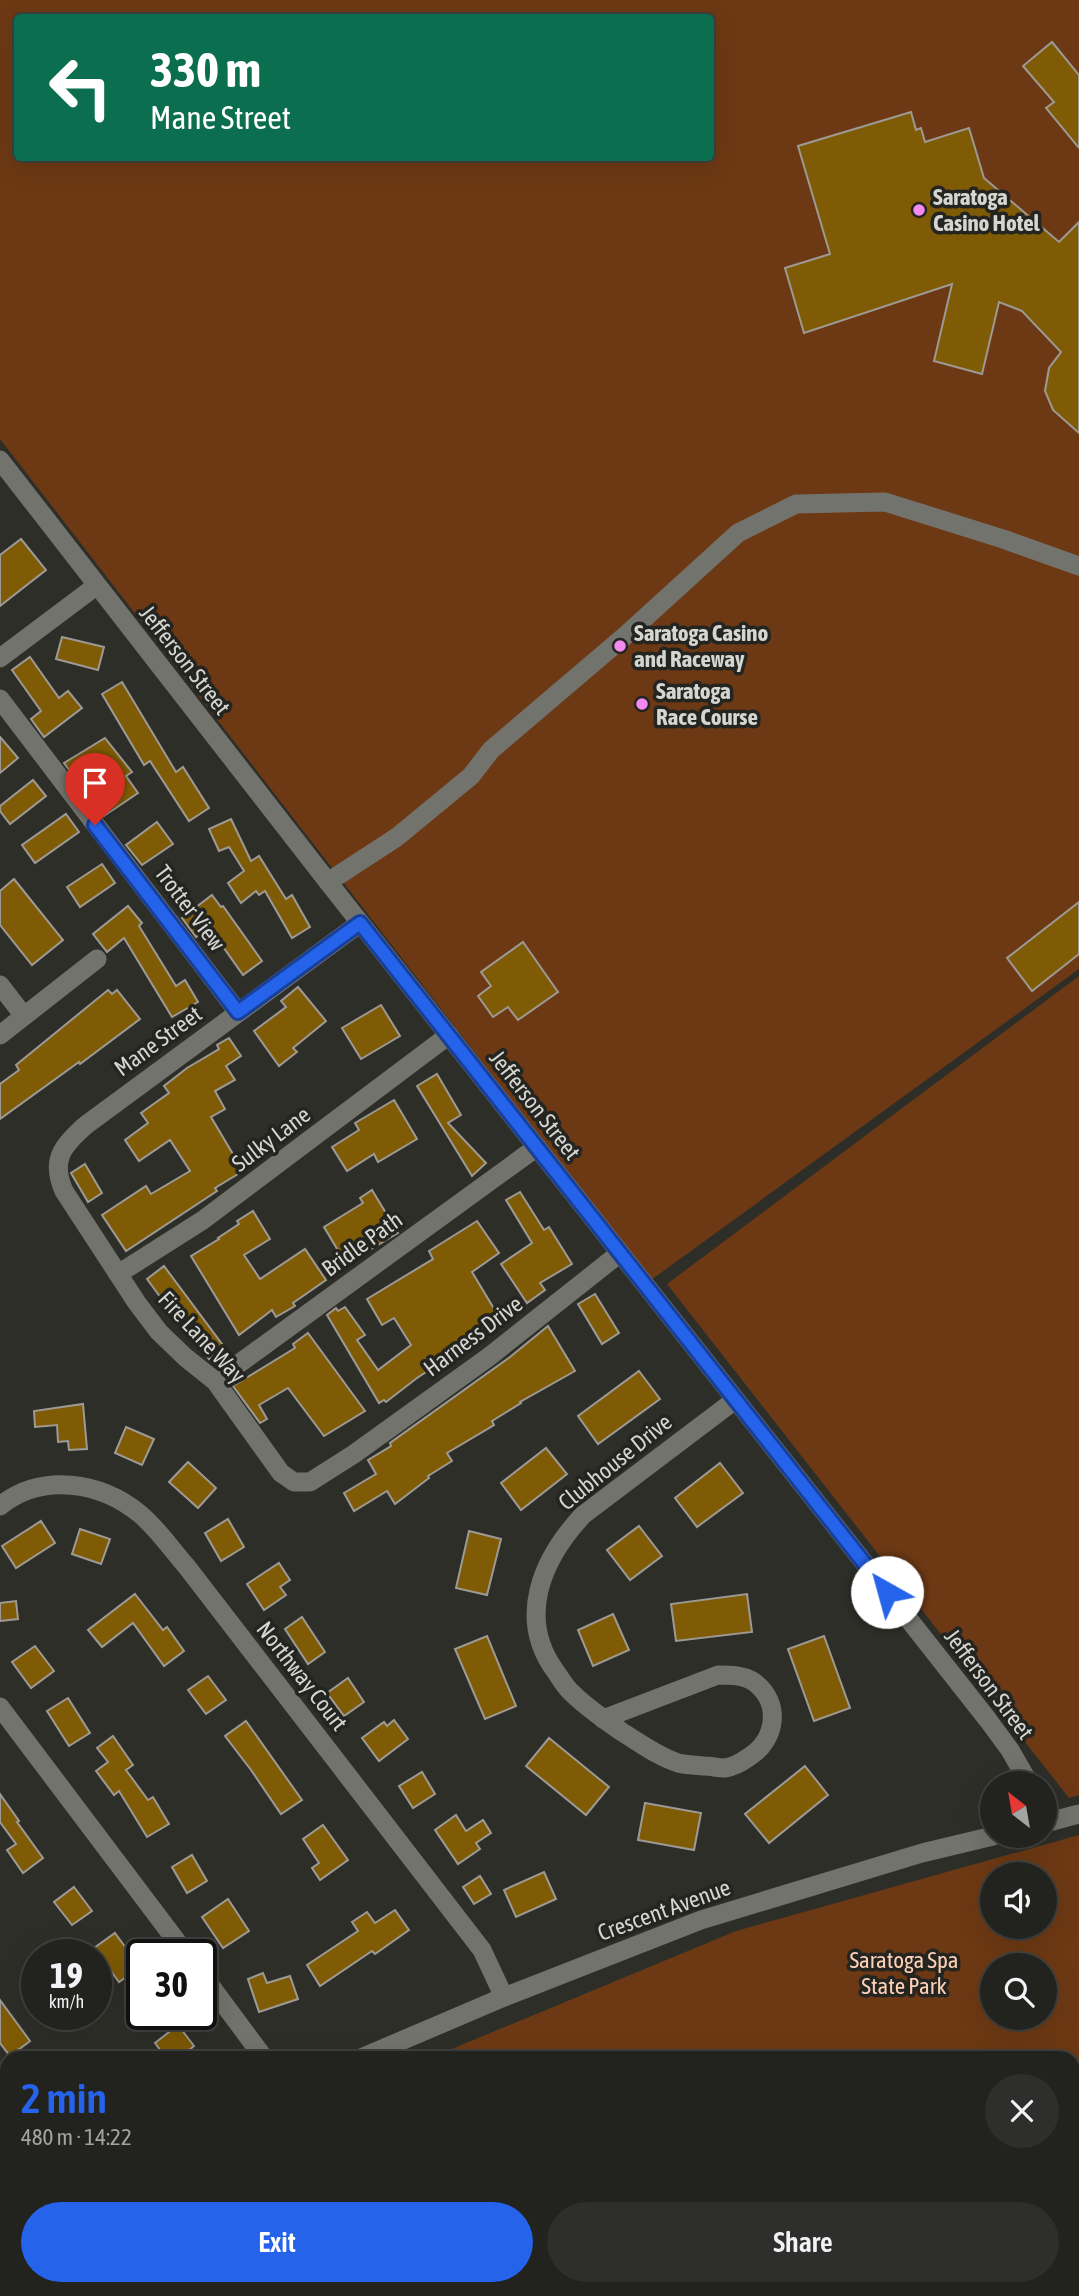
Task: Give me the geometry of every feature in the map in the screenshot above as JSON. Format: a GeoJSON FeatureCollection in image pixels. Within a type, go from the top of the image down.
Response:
{"type":"FeatureCollection","features":[{"type":"Feature","properties":{"kind":"street","name":"Jefferson Street"},"geometry":{"type":"LineString","coordinates":[[0,460],[327,882],[988,1720],[1022,1771]]}},
{"type":"Feature","properties":{"kind":"street"},"geometry":{"type":"LineString","coordinates":[[327,882],[397,837],[471,776],[491,750],[626,635],[738,533],[796,504],[885,502],[1079,566]]}},
{"type":"Feature","properties":{"kind":"street"},"geometry":{"type":"LineString","coordinates":[[0,658],[96,586]]}},
{"type":"Feature","properties":{"kind":"street","name":"Trotter View"},"geometry":{"type":"LineString","coordinates":[[0,699],[238,1012]]}},
{"type":"Feature","properties":{"kind":"street","name":"Mane Street"},"geometry":{"type":"LineString","coordinates":[[86,1125],[360,923]]}},
{"type":"Feature","properties":{"kind":"street"},"geometry":{"type":"LineString","coordinates":[[0,1035],[97,959]]}},
{"type":"Feature","properties":{"kind":"street"},"geometry":{"type":"LineString","coordinates":[[0,985],[24,1016]]}},
{"type":"Feature","properties":{"kind":"street","name":"Sulky Lane"},"geometry":{"type":"LineString","coordinates":[[118,1274],[203,1220],[449,1035]]}},
{"type":"Feature","properties":{"kind":"street","name":"Fire Lane Way"},"geometry":{"type":"LineString","coordinates":[[86,1125],[65,1144],[57,1167],[59,1180],[118,1274],[159,1332],[215,1381],[287,1479],[310,1482],[354,1454]]}},
{"type":"Feature","properties":{"kind":"street","name":"Bridle Path"},"geometry":{"type":"LineString","coordinates":[[215,1381],[537,1147]]}},
{"type":"Feature","properties":{"kind":"street","name":"Harness Drive"},"geometry":{"type":"LineString","coordinates":[[354,1454],[490,1356],[620,1253]]}},
{"type":"Feature","properties":{"kind":"street","name":"Clubhouse Drive"},"geometry":{"type":"LineString","coordinates":[[603,1719],[718,1675],[735,1675],[753,1682],[766,1696],[773,1715],[771,1734],[760,1750],[726,1768],[679,1763],[651,1751],[603,1719],[570,1692],[545,1657],[537,1630],[537,1602],[541,1579],[563,1537],[583,1515],[735,1400]]}},
{"type":"Feature","properties":{"kind":"street","name":"Northway Court"},"geometry":{"type":"LineString","coordinates":[[0,1506],[11,1497],[50,1484],[75,1485],[99,1491],[142,1516],[187,1567],[482,1950],[504,1997]]}},
{"type":"Feature","properties":{"kind":"street"},"geometry":{"type":"LineString","coordinates":[[0,1707],[175,1939]]}},
{"type":"Feature","properties":{"kind":"street"},"geometry":{"type":"LineString","coordinates":[[1057,1820],[1079,1814]]}},
{"type":"Feature","properties":{"kind":"street","name":"Crescent Avenue"},"geometry":{"type":"LineString","coordinates":[[377,2051],[504,1997],[701,1920],[922,1853],[980,1839]]}},
{"type":"Feature","properties":{"kind":"street"},"geometry":{"type":"LineString","coordinates":[[217,1995],[259,2051]]}},
{"type":"Feature","properties":{"kind":"green space","name":"Saratoga Race Course"},"geometry":{"type":"Polygon","coordinates":[[[0,0],[1079,0],[1079,969],[651,1280],[0,439],[0,0]]]}},
{"type":"Feature","properties":{"kind":"green space"},"geometry":{"type":"Polygon","coordinates":[[[1079,976],[1079,1795],[1069,1798],[1057,1783],[1057,1771],[1048,1771],[667,1284],[1079,976]]]}},
{"type":"Feature","properties":{"kind":"green space","name":"Saratoga Spa State Park"},"geometry":{"type":"Polygon","coordinates":[[[1079,1835],[1079,2051],[447,2051],[736,1931],[980,1863],[980,1939],[1057,1939],[1057,1862],[983,1862],[1033,1848],[1057,1848],[1057,1841],[1079,1835]]]}},
{"type":"Feature","properties":{"kind":"building"},"geometry":{"type":"Polygon","coordinates":[[[1052,42],[1079,75],[1079,148],[1046,108],[1054,102],[1023,66],[1052,42]]]}},
{"type":"Feature","properties":{"kind":"building","name":"Saratoga Casino Hotel"},"geometry":{"type":"Polygon","coordinates":[[[911,112],[916,130],[921,128],[925,142],[969,128],[984,178],[1059,242],[1079,222],[1079,433],[1053,410],[1045,391],[1049,368],[1061,352],[1022,311],[999,302],[982,374],[934,361],[952,284],[804,333],[785,268],[830,254],[798,146],[911,112]]]}},
{"type":"Feature","properties":{"kind":"building"},"geometry":{"type":"Polygon","coordinates":[[[21,539],[46,570],[0,606],[0,555],[21,539]]]}},
{"type":"Feature","properties":{"kind":"building"},"geometry":{"type":"Polygon","coordinates":[[[62,637],[104,647],[98,670],[56,659],[62,637]]]}},
{"type":"Feature","properties":{"kind":"building"},"geometry":{"type":"Polygon","coordinates":[[[30,657],[59,698],[68,691],[82,708],[44,737],[31,719],[41,711],[12,670],[30,657]]]}},
{"type":"Feature","properties":{"kind":"building"},"geometry":{"type":"Polygon","coordinates":[[[122,682],[176,772],[183,767],[209,808],[189,821],[150,761],[144,765],[102,694],[122,682]]]}},
{"type":"Feature","properties":{"kind":"building"},"geometry":{"type":"Polygon","coordinates":[[[0,737],[18,758],[0,773],[0,737]]]}},
{"type":"Feature","properties":{"kind":"building"},"geometry":{"type":"Polygon","coordinates":[[[105,738],[132,772],[126,776],[138,793],[104,816],[64,763],[105,738]]]}},
{"type":"Feature","properties":{"kind":"building"},"geometry":{"type":"Polygon","coordinates":[[[33,780],[46,796],[10,824],[0,811],[0,806],[33,780]]]}},
{"type":"Feature","properties":{"kind":"building"},"geometry":{"type":"Polygon","coordinates":[[[66,814],[79,832],[35,863],[22,845],[66,814]]]}},
{"type":"Feature","properties":{"kind":"building"},"geometry":{"type":"Polygon","coordinates":[[[231,819],[251,861],[259,856],[286,899],[292,895],[310,927],[292,938],[265,891],[259,895],[256,891],[241,903],[228,883],[244,871],[229,847],[219,851],[209,829],[231,819]]]}},
{"type":"Feature","properties":{"kind":"building"},"geometry":{"type":"Polygon","coordinates":[[[157,822],[173,844],[142,865],[126,845],[157,822]]]}},
{"type":"Feature","properties":{"kind":"building"},"geometry":{"type":"Polygon","coordinates":[[[102,864],[115,883],[80,907],[67,887],[102,864]]]}},
{"type":"Feature","properties":{"kind":"building"},"geometry":{"type":"Polygon","coordinates":[[[14,879],[63,940],[32,965],[0,925],[0,891],[14,879]]]}},
{"type":"Feature","properties":{"kind":"building"},"geometry":{"type":"Polygon","coordinates":[[[212,895],[221,907],[223,906],[262,961],[243,975],[209,927],[196,937],[182,918],[212,895]]]}},
{"type":"Feature","properties":{"kind":"building"},"geometry":{"type":"Polygon","coordinates":[[[1079,902],[1079,954],[1032,991],[1007,958],[1079,902]]]}},
{"type":"Feature","properties":{"kind":"building"},"geometry":{"type":"Polygon","coordinates":[[[128,906],[142,923],[139,926],[176,986],[185,980],[198,1002],[172,1017],[124,938],[107,952],[93,934],[128,906]]]}},
{"type":"Feature","properties":{"kind":"building"},"geometry":{"type":"Polygon","coordinates":[[[523,942],[558,992],[518,1020],[508,1007],[493,1017],[478,996],[491,986],[481,972],[523,942]]]}},
{"type":"Feature","properties":{"kind":"building"},"geometry":{"type":"Polygon","coordinates":[[[298,987],[326,1021],[293,1048],[297,1052],[279,1066],[254,1031],[286,1007],[281,1001],[298,987]]]}},
{"type":"Feature","properties":{"kind":"building"},"geometry":{"type":"Polygon","coordinates":[[[108,990],[112,994],[117,990],[140,1019],[0,1119],[0,1084],[19,1070],[16,1065],[108,990]]]}},
{"type":"Feature","properties":{"kind":"building"},"geometry":{"type":"Polygon","coordinates":[[[381,1005],[400,1036],[361,1059],[342,1028],[381,1005]]]}},
{"type":"Feature","properties":{"kind":"building"},"geometry":{"type":"Polygon","coordinates":[[[229,1038],[241,1056],[226,1066],[235,1080],[215,1091],[225,1109],[211,1117],[243,1171],[126,1251],[102,1215],[146,1186],[151,1194],[190,1171],[170,1140],[139,1161],[125,1140],[148,1123],[141,1113],[169,1093],[164,1086],[219,1049],[217,1045],[229,1038]]]}},
{"type":"Feature","properties":{"kind":"building"},"geometry":{"type":"Polygon","coordinates":[[[437,1074],[461,1115],[448,1123],[486,1163],[472,1176],[417,1086],[437,1074]]]}},
{"type":"Feature","properties":{"kind":"building"},"geometry":{"type":"Polygon","coordinates":[[[394,1100],[417,1139],[378,1162],[374,1154],[347,1171],[332,1147],[359,1130],[355,1123],[394,1100]]]}},
{"type":"Feature","properties":{"kind":"building"},"geometry":{"type":"Polygon","coordinates":[[[85,1164],[102,1193],[88,1202],[71,1173],[85,1164]]]}},
{"type":"Feature","properties":{"kind":"building"},"geometry":{"type":"Polygon","coordinates":[[[372,1190],[398,1233],[346,1264],[324,1227],[363,1203],[360,1198],[372,1190]]]}},
{"type":"Feature","properties":{"kind":"building"},"geometry":{"type":"Polygon","coordinates":[[[520,1192],[544,1230],[549,1227],[572,1264],[540,1283],[545,1290],[527,1303],[501,1264],[532,1243],[506,1200],[520,1192]]]}},
{"type":"Feature","properties":{"kind":"building"},"geometry":{"type":"Polygon","coordinates":[[[253,1211],[270,1239],[244,1255],[260,1279],[305,1249],[326,1280],[293,1303],[295,1306],[276,1317],[272,1310],[239,1335],[191,1256],[219,1239],[239,1224],[237,1221],[253,1211]]]}},
{"type":"Feature","properties":{"kind":"building"},"geometry":{"type":"Polygon","coordinates":[[[477,1221],[499,1253],[472,1272],[502,1322],[434,1359],[437,1365],[386,1402],[384,1400],[379,1403],[327,1315],[336,1308],[338,1311],[345,1307],[365,1335],[357,1340],[378,1370],[411,1345],[394,1318],[382,1325],[367,1299],[433,1259],[429,1251],[477,1221]]]}},
{"type":"Feature","properties":{"kind":"building"},"geometry":{"type":"Polygon","coordinates":[[[164,1266],[225,1348],[209,1359],[172,1307],[169,1309],[147,1279],[164,1266]]]}},
{"type":"Feature","properties":{"kind":"building"},"geometry":{"type":"Polygon","coordinates":[[[595,1294],[619,1333],[602,1344],[578,1304],[595,1294]]]}},
{"type":"Feature","properties":{"kind":"building"},"geometry":{"type":"Polygon","coordinates":[[[548,1326],[575,1371],[520,1402],[492,1421],[494,1425],[447,1453],[452,1461],[428,1476],[429,1478],[395,1504],[387,1491],[354,1511],[344,1493],[376,1474],[368,1460],[391,1446],[390,1443],[510,1357],[548,1326]]]}},
{"type":"Feature","properties":{"kind":"building"},"geometry":{"type":"Polygon","coordinates":[[[308,1333],[365,1411],[324,1436],[288,1388],[259,1405],[267,1419],[260,1423],[233,1386],[295,1348],[293,1344],[308,1333]]]}},
{"type":"Feature","properties":{"kind":"building"},"geometry":{"type":"Polygon","coordinates":[[[639,1371],[660,1399],[598,1444],[578,1416],[639,1371]]]}},
{"type":"Feature","properties":{"kind":"building"},"geometry":{"type":"Polygon","coordinates":[[[83,1404],[87,1449],[69,1450],[68,1441],[58,1442],[57,1425],[35,1427],[34,1411],[83,1404]]]}},
{"type":"Feature","properties":{"kind":"building"},"geometry":{"type":"Polygon","coordinates":[[[126,1427],[154,1439],[142,1465],[115,1453],[126,1427]]]}},
{"type":"Feature","properties":{"kind":"building"},"geometry":{"type":"Polygon","coordinates":[[[546,1448],[567,1474],[521,1510],[501,1483],[546,1448]]]}},
{"type":"Feature","properties":{"kind":"building"},"geometry":{"type":"Polygon","coordinates":[[[188,1462],[216,1488],[198,1508],[169,1482],[188,1462]]]}},
{"type":"Feature","properties":{"kind":"building"},"geometry":{"type":"Polygon","coordinates":[[[720,1463],[743,1493],[697,1527],[675,1498],[720,1463]]]}},
{"type":"Feature","properties":{"kind":"building"},"geometry":{"type":"Polygon","coordinates":[[[228,1519],[244,1547],[221,1561],[205,1533],[228,1519]]]}},
{"type":"Feature","properties":{"kind":"building"},"geometry":{"type":"Polygon","coordinates":[[[41,1521],[55,1543],[16,1568],[2,1546],[41,1521]]]}},
{"type":"Feature","properties":{"kind":"building"},"geometry":{"type":"Polygon","coordinates":[[[639,1526],[662,1556],[630,1580],[607,1550],[639,1526]]]}},
{"type":"Feature","properties":{"kind":"building"},"geometry":{"type":"Polygon","coordinates":[[[80,1529],[110,1539],[101,1564],[72,1554],[80,1529]]]}},
{"type":"Feature","properties":{"kind":"building"},"geometry":{"type":"Polygon","coordinates":[[[469,1531],[501,1539],[487,1595],[456,1588],[469,1531]]]}},
{"type":"Feature","properties":{"kind":"building"},"geometry":{"type":"Polygon","coordinates":[[[279,1563],[290,1580],[280,1587],[286,1595],[264,1610],[247,1584],[279,1563]]]}},
{"type":"Feature","properties":{"kind":"building"},"geometry":{"type":"Polygon","coordinates":[[[135,1594],[163,1630],[167,1627],[184,1651],[164,1666],[133,1623],[102,1647],[88,1630],[135,1594]]]}},
{"type":"Feature","properties":{"kind":"building"},"geometry":{"type":"Polygon","coordinates":[[[747,1594],[752,1632],[676,1641],[671,1604],[747,1594]]]}},
{"type":"Feature","properties":{"kind":"building"},"geometry":{"type":"Polygon","coordinates":[[[16,1601],[18,1619],[0,1621],[0,1603],[16,1601]]]}},
{"type":"Feature","properties":{"kind":"building"},"geometry":{"type":"Polygon","coordinates":[[[613,1614],[629,1650],[593,1666],[578,1630],[613,1614]]]}},
{"type":"Feature","properties":{"kind":"building"},"geometry":{"type":"Polygon","coordinates":[[[302,1617],[325,1652],[308,1664],[285,1629],[302,1617]]]}},
{"type":"Feature","properties":{"kind":"building"},"geometry":{"type":"Polygon","coordinates":[[[487,1636],[516,1706],[485,1719],[455,1649],[487,1636]]]}},
{"type":"Feature","properties":{"kind":"building"},"geometry":{"type":"Polygon","coordinates":[[[824,1636],[850,1708],[814,1721],[788,1649],[824,1636]]]}},
{"type":"Feature","properties":{"kind":"building"},"geometry":{"type":"Polygon","coordinates":[[[35,1646],[54,1671],[31,1688],[12,1662],[35,1646]]]}},
{"type":"Feature","properties":{"kind":"building"},"geometry":{"type":"Polygon","coordinates":[[[208,1676],[226,1700],[206,1714],[188,1690],[208,1676]]]}},
{"type":"Feature","properties":{"kind":"building"},"geometry":{"type":"Polygon","coordinates":[[[348,1678],[364,1702],[344,1716],[327,1693],[348,1678]]]}},
{"type":"Feature","properties":{"kind":"building"},"geometry":{"type":"Polygon","coordinates":[[[68,1698],[90,1733],[69,1746],[47,1711],[68,1698]]]}},
{"type":"Feature","properties":{"kind":"building"},"geometry":{"type":"Polygon","coordinates":[[[394,1720],[408,1739],[379,1761],[362,1738],[384,1722],[387,1726],[394,1720]]]}},
{"type":"Feature","properties":{"kind":"building"},"geometry":{"type":"Polygon","coordinates":[[[246,1721],[302,1800],[281,1814],[225,1736],[246,1721]]]}},
{"type":"Feature","properties":{"kind":"building"},"geometry":{"type":"Polygon","coordinates":[[[113,1736],[133,1765],[126,1770],[148,1800],[153,1797],[169,1824],[147,1837],[119,1791],[114,1795],[96,1771],[108,1762],[97,1748],[113,1736]]]}},
{"type":"Feature","properties":{"kind":"building"},"geometry":{"type":"Polygon","coordinates":[[[549,1738],[609,1787],[586,1815],[526,1766],[549,1738]]]}},
{"type":"Feature","properties":{"kind":"building"},"geometry":{"type":"Polygon","coordinates":[[[805,1766],[828,1795],[769,1843],[745,1814],[805,1766]]]}},
{"type":"Feature","properties":{"kind":"building"},"geometry":{"type":"Polygon","coordinates":[[[422,1772],[435,1794],[413,1808],[399,1786],[422,1772]]]}},
{"type":"Feature","properties":{"kind":"building"},"geometry":{"type":"Polygon","coordinates":[[[0,1794],[43,1858],[23,1873],[7,1850],[16,1844],[0,1822],[0,1794]]]}},
{"type":"Feature","properties":{"kind":"building"},"geometry":{"type":"Polygon","coordinates":[[[645,1803],[701,1813],[694,1850],[638,1840],[645,1803]]]}},
{"type":"Feature","properties":{"kind":"building"},"geometry":{"type":"Polygon","coordinates":[[[456,1815],[466,1831],[483,1820],[491,1833],[476,1843],[480,1849],[458,1864],[435,1830],[456,1815]]]}},
{"type":"Feature","properties":{"kind":"building"},"geometry":{"type":"Polygon","coordinates":[[[323,1825],[348,1860],[320,1880],[312,1868],[319,1863],[303,1839],[323,1825]]]}},
{"type":"Feature","properties":{"kind":"building"},"geometry":{"type":"Polygon","coordinates":[[[192,1855],[207,1881],[187,1893],[172,1867],[192,1855]]]}},
{"type":"Feature","properties":{"kind":"building"},"geometry":{"type":"Polygon","coordinates":[[[544,1872],[556,1899],[516,1917],[504,1890],[544,1872]]]}},
{"type":"Feature","properties":{"kind":"building"},"geometry":{"type":"Polygon","coordinates":[[[480,1876],[491,1894],[474,1904],[463,1887],[480,1876]]]}},
{"type":"Feature","properties":{"kind":"building"},"geometry":{"type":"Polygon","coordinates":[[[74,1887],[92,1911],[72,1925],[54,1902],[74,1887]]]}},
{"type":"Feature","properties":{"kind":"building"},"geometry":{"type":"Polygon","coordinates":[[[228,1899],[249,1931],[223,1948],[202,1917],[228,1899]]]}},
{"type":"Feature","properties":{"kind":"building"},"geometry":{"type":"Polygon","coordinates":[[[395,1910],[409,1930],[375,1954],[372,1951],[320,1986],[307,1965],[358,1931],[352,1922],[367,1912],[375,1923],[395,1910]]]}},
{"type":"Feature","properties":{"kind":"building"},"geometry":{"type":"Polygon","coordinates":[[[115,1933],[126,1948],[126,1977],[119,1982],[112,1972],[112,1939],[107,1939],[115,1933]]]}},
{"type":"Feature","properties":{"kind":"building"},"geometry":{"type":"Polygon","coordinates":[[[263,1973],[267,1983],[290,1976],[298,1999],[259,2012],[248,1979],[263,1973]]]}},
{"type":"Feature","properties":{"kind":"building"},"geometry":{"type":"Polygon","coordinates":[[[0,2000],[30,2041],[17,2051],[6,2051],[0,2043],[0,2000]]]}},
{"type":"Feature","properties":{"kind":"building"},"geometry":{"type":"Polygon","coordinates":[[[172,2030],[182,2030],[194,2046],[188,2051],[161,2051],[155,2043],[172,2030]]]}},
{"type":"Feature","properties":{"kind":"place","name":"Saratoga Casino Hotel"},"geometry":{"type":"Point","coordinates":[919,210]}},
{"type":"Feature","properties":{"kind":"place","name":"Saratoga Casino and Raceway"},"geometry":{"type":"Point","coordinates":[620,646]}},
{"type":"Feature","properties":{"kind":"place","name":"Saratoga Race Course"},"geometry":{"type":"Point","coordinates":[642,704]}},
{"type":"Feature","properties":{"kind":"route"},"geometry":{"type":"LineString","coordinates":[[95,825],[238,1012],[360,923],[887,1592]]}}]}
